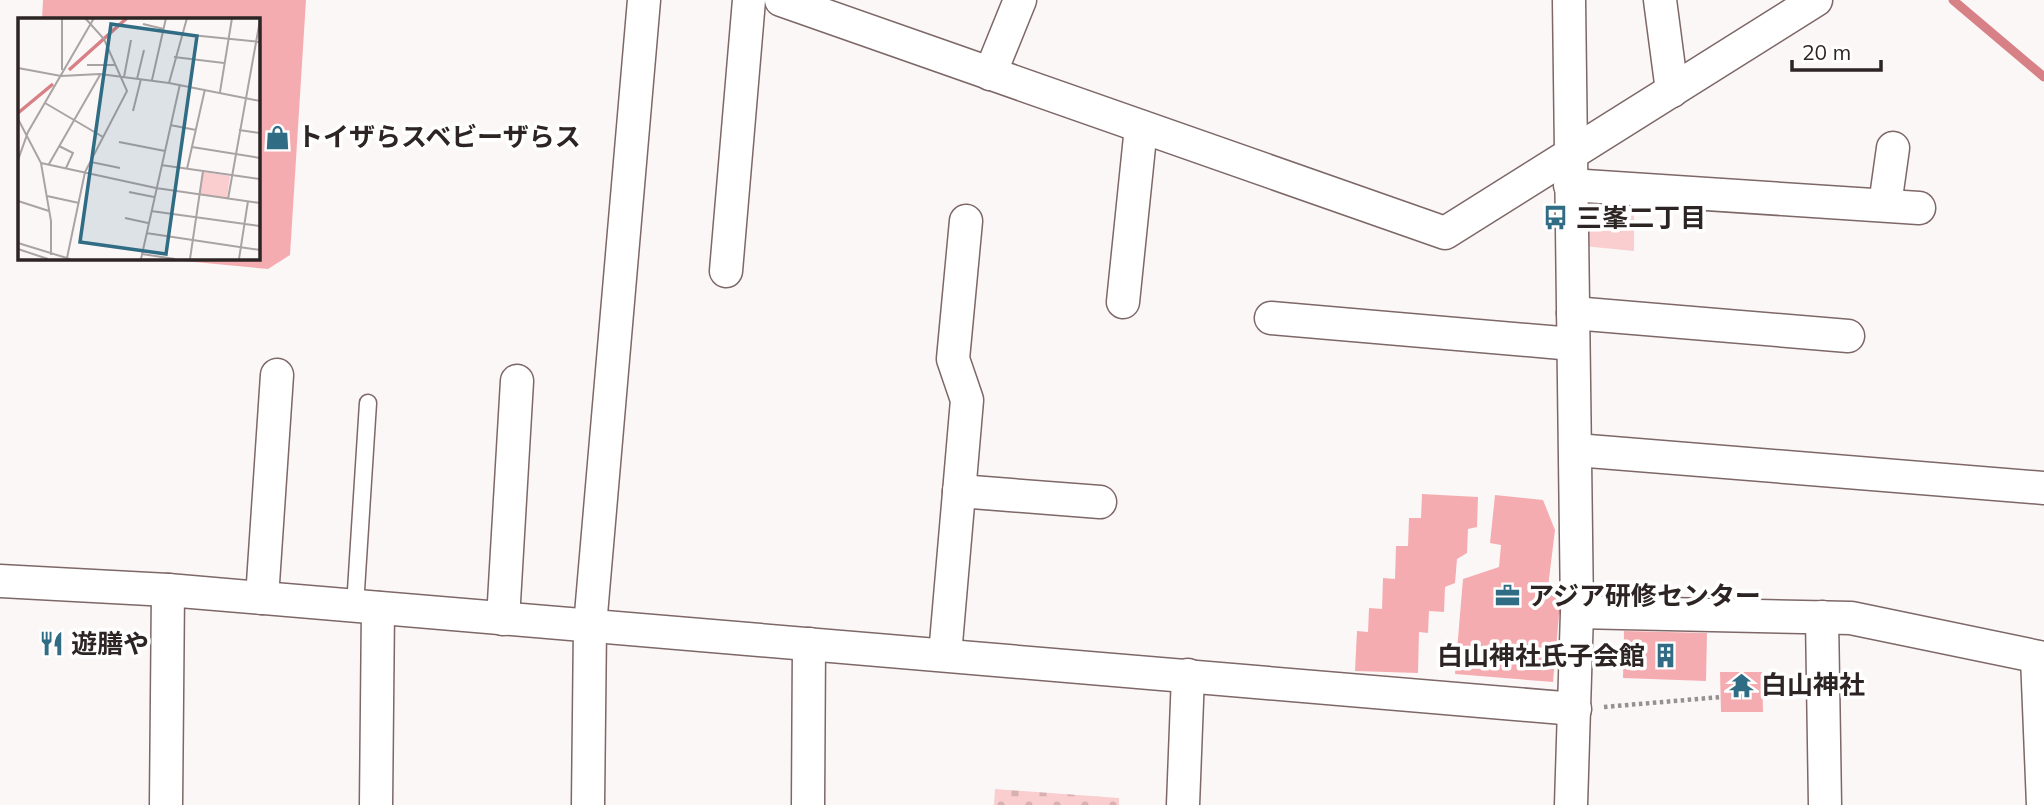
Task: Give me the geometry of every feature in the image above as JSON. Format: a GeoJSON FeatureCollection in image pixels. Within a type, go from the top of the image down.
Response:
{"type":"FeatureCollection","features":[{"type":"Feature","properties":{"kind":"street"},"geometry":{"type":"LineString","coordinates":[[588,805],[590,626],[644,0]]}},
{"type":"Feature","properties":{"kind":"street"},"geometry":{"type":"LineString","coordinates":[[726,271],[749,0]]}},
{"type":"Feature","properties":{"kind":"street"},"geometry":{"type":"LineString","coordinates":[[781,0],[1445,233],[1570,170],[1672,91],[1816,0]]}},
{"type":"Feature","properties":{"kind":"street"},"geometry":{"type":"LineString","coordinates":[[990,74],[1020,0]]}},
{"type":"Feature","properties":{"kind":"street"},"geometry":{"type":"LineString","coordinates":[[1569,0],[1577,611],[1571,805]]}},
{"type":"Feature","properties":{"kind":"street"},"geometry":{"type":"LineString","coordinates":[[1660,0],[1672,91]]}},
{"type":"Feature","properties":{"kind":"street"},"geometry":{"type":"LineString","coordinates":[[1123,302],[1141,127]]}},
{"type":"Feature","properties":{"kind":"street"},"geometry":{"type":"LineString","coordinates":[[1885,205],[1893,148]]}},
{"type":"Feature","properties":{"kind":"street"},"geometry":{"type":"LineString","coordinates":[[1570,170],[1919,208]]}},
{"type":"Feature","properties":{"kind":"street"},"geometry":{"type":"LineString","coordinates":[[945,655],[967,400],[953,359],[966,221]]}},
{"type":"Feature","properties":{"kind":"street"},"geometry":{"type":"LineString","coordinates":[[1271,318],[1848,335]]}},
{"type":"Feature","properties":{"kind":"street"},"geometry":{"type":"LineString","coordinates":[[262,598],[276,376]]}},
{"type":"Feature","properties":{"kind":"street"},"geometry":{"type":"LineString","coordinates":[[503,619],[517,381]]}},
{"type":"Feature","properties":{"kind":"street"},"geometry":{"type":"LineString","coordinates":[[1576,450],[2044,488]]}},
{"type":"Feature","properties":{"kind":"street"},"geometry":{"type":"LineString","coordinates":[[960,491],[1100,502]]}},
{"type":"Feature","properties":{"kind":"street"},"geometry":{"type":"LineString","coordinates":[[0,581],[167,590],[1575,709]]}},
{"type":"Feature","properties":{"kind":"street"},"geometry":{"type":"LineString","coordinates":[[166,805],[167,590]]}},
{"type":"Feature","properties":{"kind":"street"},"geometry":{"type":"LineString","coordinates":[[366,607],[376,805]]}},
{"type":"Feature","properties":{"kind":"street"},"geometry":{"type":"LineString","coordinates":[[1577,611],[1851,618],[2040,658],[2043,805]]}},
{"type":"Feature","properties":{"kind":"street"},"geometry":{"type":"LineString","coordinates":[[1822,617],[1825,805]]}},
{"type":"Feature","properties":{"kind":"street"},"geometry":{"type":"LineString","coordinates":[[808,805],[809,644]]}},
{"type":"Feature","properties":{"kind":"street"},"geometry":{"type":"LineString","coordinates":[[1183,805],[1188,675]]}},
{"type":"Feature","properties":{"kind":"lane"},"geometry":{"type":"LineString","coordinates":[[366,607],[368,403]]}},
{"type":"Feature","properties":{"kind":"path"},"geometry":{"type":"LineString","coordinates":[[1575,709],[1721,698]]}},
{"type":"Feature","properties":{"kind":"green space"},"geometry":{"type":"Polygon","coordinates":[[[1583,193],[1634,197],[1634,251],[1583,246],[1583,193]]]}},
{"type":"Feature","properties":{"kind":"green space"},"geometry":{"type":"Polygon","coordinates":[[[995,789],[1119,798],[1119,805],[994,805],[995,789]]]}},
{"type":"Feature","properties":{"kind":"building","name":"トイザらスベビーザらス"},"geometry":{"type":"Polygon","coordinates":[[[43,0],[306,0],[290,255],[268,269],[162,259],[259,259],[259,18],[42,18],[43,0]]]}},
{"type":"Feature","properties":{"kind":"building","name":"アジア研修センター"},"geometry":{"type":"Polygon","coordinates":[[[1422,494],[1478,497],[1477,527],[1468,529],[1467,553],[1457,559],[1455,583],[1445,587],[1444,612],[1429,611],[1428,633],[1419,632],[1418,673],[1355,671],[1357,631],[1368,632],[1369,608],[1382,609],[1383,578],[1395,579],[1396,546],[1408,546],[1409,518],[1421,518],[1422,494]]]}},
{"type":"Feature","properties":{"kind":"building","name":"アジア研修センター"},"geometry":{"type":"Polygon","coordinates":[[[1495,495],[1543,500],[1555,530],[1548,587],[1560,604],[1553,682],[1455,674],[1463,579],[1499,567],[1501,545],[1490,543],[1495,495]]]}},
{"type":"Feature","properties":{"kind":"building","name":"白山神社氏子会館"},"geometry":{"type":"Polygon","coordinates":[[[1624,631],[1707,633],[1706,681],[1623,678],[1624,631]]]}},
{"type":"Feature","properties":{"kind":"building","name":"白山神社"},"geometry":{"type":"Polygon","coordinates":[[[1720,672],[1762,672],[1763,712],[1721,712],[1720,672]]]}},
{"type":"Feature","properties":{"kind":"waterway"},"geometry":{"type":"LineString","coordinates":[[1953,0],[2044,77]]}},
{"type":"Feature","properties":{"kind":"place","name":"トイザらスベビーザらス"},"geometry":{"type":"Point","coordinates":[277,137]}},
{"type":"Feature","properties":{"kind":"place","name":"三峯二丁目"},"geometry":{"type":"Point","coordinates":[1556,218]}},
{"type":"Feature","properties":{"kind":"place","name":"アジア研修センター"},"geometry":{"type":"Point","coordinates":[1508,596]}},
{"type":"Feature","properties":{"kind":"place","name":"遊膳や"},"geometry":{"type":"Point","coordinates":[51,644]}},
{"type":"Feature","properties":{"kind":"place","name":"白山神社氏子会館"},"geometry":{"type":"Point","coordinates":[1665,656]}},
{"type":"Feature","properties":{"kind":"place","name":"白山神社"},"geometry":{"type":"Point","coordinates":[1741,685]}}]}
